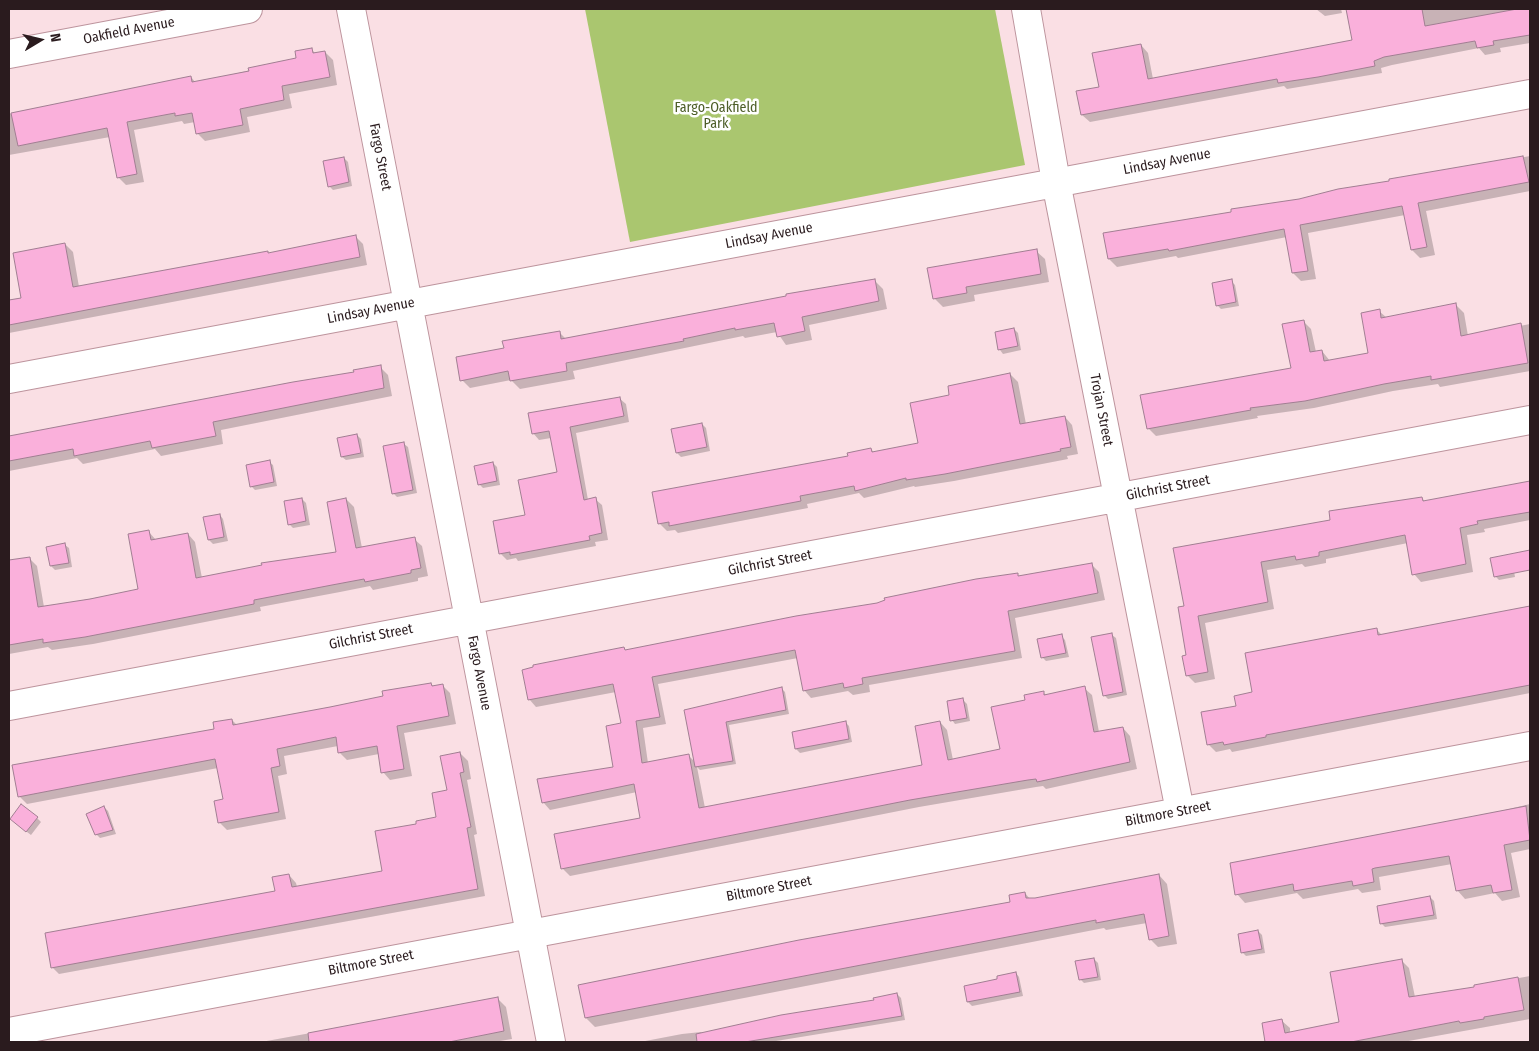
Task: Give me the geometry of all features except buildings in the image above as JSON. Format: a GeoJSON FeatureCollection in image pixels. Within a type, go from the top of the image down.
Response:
{"type":"FeatureCollection","features":[{"type":"Feature","properties":{"kind":"street","name":"Oakfield Avenue"},"geometry":{"type":"LineString","coordinates":[[9,54],[248,9]]}},
{"type":"Feature","properties":{"kind":"street","name":"Fargo Street"},"geometry":{"type":"LineString","coordinates":[[351,9],[408,304]]}},
{"type":"Feature","properties":{"kind":"street","name":"Trojan Street"},"geometry":{"type":"LineString","coordinates":[[1026,9],[1056,182],[1180,812]]}},
{"type":"Feature","properties":{"kind":"street","name":"Lindsay Avenue"},"geometry":{"type":"LineString","coordinates":[[9,380],[1530,94]]}},
{"type":"Feature","properties":{"kind":"street","name":"Fargo Avenue"},"geometry":{"type":"LineString","coordinates":[[408,304],[551,1042]]}},
{"type":"Feature","properties":{"kind":"street","name":"Gilchrist Street"},"geometry":{"type":"LineString","coordinates":[[9,706],[1530,420]]}},
{"type":"Feature","properties":{"kind":"street","name":"Biltmore Street"},"geometry":{"type":"LineString","coordinates":[[9,1032],[1530,746]]}},
{"type":"Feature","properties":{"kind":"green space","name":"Fargo-Oakfield Park"},"geometry":{"type":"Polygon","coordinates":[[[585,9],[995,9],[1025,165],[630,242],[585,9]]]}}]}
